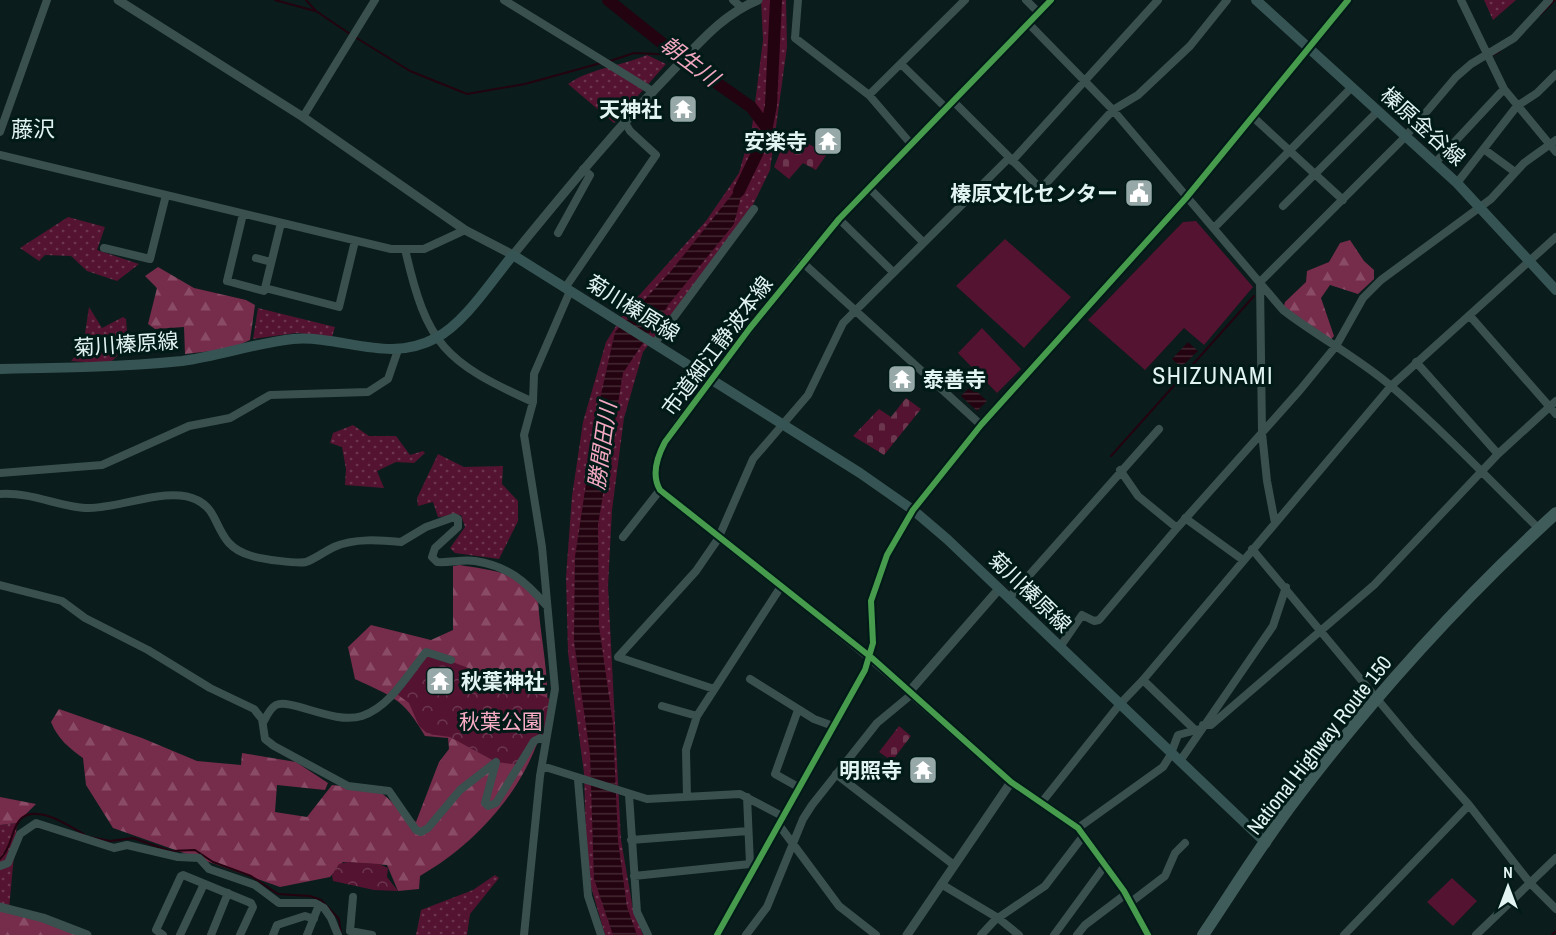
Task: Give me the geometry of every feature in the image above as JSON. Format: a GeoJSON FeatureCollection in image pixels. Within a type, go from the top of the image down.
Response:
{"type":"FeatureCollection","features":[{"type":"Feature","properties":{"kind":"highway","name":"National Highway Route 150"},"geometry":{"type":"LineString","coordinates":[[1203,935],[1298,796],[1376,698],[1556,513]]}},
{"type":"Feature","properties":{"kind":"main road","name":"榛原金谷線"},"geometry":{"type":"LineString","coordinates":[[1256,0],[1457,183],[1556,290]]}},
{"type":"Feature","properties":{"kind":"main road","name":"菊川榛原線"},"geometry":{"type":"LineString","coordinates":[[0,369],[112,366],[184,360],[291,339],[311,339],[379,350],[398,350],[437,338],[454,325],[513,255],[860,473],[913,510],[1009,597],[1266,843]]}},
{"type":"Feature","properties":{"kind":"street"},"geometry":{"type":"LineString","coordinates":[[0,132],[47,0]]}},
{"type":"Feature","properties":{"kind":"street"},"geometry":{"type":"LineString","coordinates":[[118,0],[303,117],[465,230],[513,255],[583,169],[652,91],[723,20],[758,0]]}},
{"type":"Feature","properties":{"kind":"street"},"geometry":{"type":"LineString","coordinates":[[303,117],[375,0]]}},
{"type":"Feature","properties":{"kind":"street"},"geometry":{"type":"LineString","coordinates":[[504,0],[652,91]]}},
{"type":"Feature","properties":{"kind":"street"},"geometry":{"type":"LineString","coordinates":[[733,0],[744,6]]}},
{"type":"Feature","properties":{"kind":"street"},"geometry":{"type":"LineString","coordinates":[[798,0],[795,38],[868,95],[911,144]]}},
{"type":"Feature","properties":{"kind":"street"},"geometry":{"type":"LineString","coordinates":[[868,95],[965,0]]}},
{"type":"Feature","properties":{"kind":"street"},"geometry":{"type":"LineString","coordinates":[[1026,0],[1038,12]]}},
{"type":"Feature","properties":{"kind":"street","name":"市道細江静波本線"},"geometry":{"type":"LineString","coordinates":[[660,490],[655,479],[660,451],[711,380],[802,262],[839,219],[1051,0]]}},
{"type":"Feature","properties":{"kind":"street"},"geometry":{"type":"LineString","coordinates":[[714,689],[618,657],[696,572],[718,538],[753,459],[808,395],[843,323],[892,272],[1011,159],[1087,81],[1158,0]]}},
{"type":"Feature","properties":{"kind":"street"},"geometry":{"type":"LineString","coordinates":[[953,101],[1041,189],[1113,110],[1138,95],[1190,46],[1227,0]]}},
{"type":"Feature","properties":{"kind":"street"},"geometry":{"type":"LineString","coordinates":[[717,935],[753,865],[784,817],[870,657],[873,643],[871,601],[887,555],[913,510],[981,425],[1186,198],[1348,0]]}},
{"type":"Feature","properties":{"kind":"street"},"geometry":{"type":"LineString","coordinates":[[1060,647],[1082,615],[1094,621],[1099,620],[1336,346],[1351,316],[1381,280],[1481,207],[1524,163],[1554,145],[1517,106],[1504,88],[1461,0]]}},
{"type":"Feature","properties":{"kind":"street"},"geometry":{"type":"LineString","coordinates":[[1275,524],[1267,482],[1262,433],[1260,282],[1406,136],[1456,77],[1514,38],[1549,0]]}},
{"type":"Feature","properties":{"kind":"street"},"geometry":{"type":"LineString","coordinates":[[1028,22],[1113,110],[1283,310],[1391,386],[1539,529]]}},
{"type":"Feature","properties":{"kind":"street"},"geometry":{"type":"LineString","coordinates":[[901,64],[946,108]]}},
{"type":"Feature","properties":{"kind":"street"},"geometry":{"type":"LineString","coordinates":[[1457,183],[1485,150],[1517,106],[1537,93],[1556,74]]}},
{"type":"Feature","properties":{"kind":"street"},"geometry":{"type":"LineString","coordinates":[[1214,228],[1291,152],[1351,88]]}},
{"type":"Feature","properties":{"kind":"street"},"geometry":{"type":"LineString","coordinates":[[1435,163],[1504,88]]}},
{"type":"Feature","properties":{"kind":"street"},"geometry":{"type":"LineString","coordinates":[[1283,206],[1377,112]]}},
{"type":"Feature","properties":{"kind":"street"},"geometry":{"type":"LineString","coordinates":[[1253,117],[1343,200]]}},
{"type":"Feature","properties":{"kind":"street"},"geometry":{"type":"LineString","coordinates":[[524,935],[542,766],[555,689],[542,547],[524,435],[533,402],[534,374],[568,290],[656,154],[630,131],[624,121]]}},
{"type":"Feature","properties":{"kind":"street"},"geometry":{"type":"LineString","coordinates":[[1485,150],[1515,172]]}},
{"type":"Feature","properties":{"kind":"street"},"geometry":{"type":"LineString","coordinates":[[0,155],[391,249],[424,249],[465,230]]}},
{"type":"Feature","properties":{"kind":"street"},"geometry":{"type":"LineString","coordinates":[[558,233],[590,175],[583,169]]}},
{"type":"Feature","properties":{"kind":"street"},"geometry":{"type":"LineString","coordinates":[[869,188],[923,243]]}},
{"type":"Feature","properties":{"kind":"street"},"geometry":{"type":"LineString","coordinates":[[104,248],[150,259],[166,195]]}},
{"type":"Feature","properties":{"kind":"street"},"geometry":{"type":"LineString","coordinates":[[654,344],[754,209]]}},
{"type":"Feature","properties":{"kind":"street"},"geometry":{"type":"LineString","coordinates":[[243,214],[227,281],[264,291],[265,288],[339,307],[355,241]]}},
{"type":"Feature","properties":{"kind":"street"},"geometry":{"type":"LineString","coordinates":[[839,219],[892,272]]}},
{"type":"Feature","properties":{"kind":"street"},"geometry":{"type":"LineString","coordinates":[[265,288],[281,223]]}},
{"type":"Feature","properties":{"kind":"street"},"geometry":{"type":"LineString","coordinates":[[1042,802],[1119,704],[1143,680],[1391,386],[1556,237]]}},
{"type":"Feature","properties":{"kind":"street"},"geometry":{"type":"LineString","coordinates":[[405,249],[412,279],[425,316],[444,350],[466,368],[533,402]]}},
{"type":"Feature","properties":{"kind":"street"},"geometry":{"type":"LineString","coordinates":[[256,258],[271,262]]}},
{"type":"Feature","properties":{"kind":"street"},"geometry":{"type":"LineString","coordinates":[[802,262],[981,425]]}},
{"type":"Feature","properties":{"kind":"street"},"geometry":{"type":"LineString","coordinates":[[1470,316],[1553,404],[1556,414]]}},
{"type":"Feature","properties":{"kind":"street"},"geometry":{"type":"LineString","coordinates":[[0,473],[102,465],[189,426],[230,418],[270,395],[368,392],[388,379],[398,350]]}},
{"type":"Feature","properties":{"kind":"street"},"geometry":{"type":"LineString","coordinates":[[1416,362],[1498,454]]}},
{"type":"Feature","properties":{"kind":"street"},"geometry":{"type":"LineString","coordinates":[[1175,757],[1178,735],[1211,725],[1322,632],[1374,585],[1498,454],[1553,404]]}},
{"type":"Feature","properties":{"kind":"street"},"geometry":{"type":"LineString","coordinates":[[1009,597],[1159,429]]}},
{"type":"Feature","properties":{"kind":"street"},"geometry":{"type":"LineString","coordinates":[[1120,471],[1137,496],[1177,528]]}},
{"type":"Feature","properties":{"kind":"street"},"geometry":{"type":"LineString","coordinates":[[623,537],[660,490],[780,588],[870,657],[1011,782],[1081,831],[1128,898],[1148,935]]}},
{"type":"Feature","properties":{"kind":"street"},"geometry":{"type":"LineString","coordinates":[[0,494],[26,494],[83,508],[181,496],[195,498],[205,505],[218,530],[237,550],[253,556],[295,562],[305,562],[337,546],[351,543],[383,540],[401,543],[426,527],[454,517],[460,524],[435,548],[432,557],[437,562],[475,561],[513,573],[524,580],[546,605]]}},
{"type":"Feature","properties":{"kind":"street"},"geometry":{"type":"LineString","coordinates":[[1185,518],[1243,560]]}},
{"type":"Feature","properties":{"kind":"street"},"geometry":{"type":"LineString","coordinates":[[1252,549],[1469,805],[1530,883],[1556,909]]}},
{"type":"Feature","properties":{"kind":"street"},"geometry":{"type":"LineString","coordinates":[[0,585],[62,601],[85,618],[148,650],[210,688],[254,710],[262,723],[265,739],[348,786],[389,791],[416,830],[421,832],[428,828],[460,790],[496,762],[485,803],[488,806],[496,803],[534,741],[540,738],[546,740]]}},
{"type":"Feature","properties":{"kind":"street"},"geometry":{"type":"LineString","coordinates":[[981,935],[998,918],[1045,886],[1081,831],[1175,757],[1199,728],[1273,626],[1286,587]]}},
{"type":"Feature","properties":{"kind":"street"},"geometry":{"type":"LineString","coordinates":[[687,797],[686,750],[697,716],[780,588]]}},
{"type":"Feature","properties":{"kind":"street"},"geometry":{"type":"LineString","coordinates":[[746,935],[767,907],[802,819],[877,723],[911,693],[999,589]]}},
{"type":"Feature","properties":{"kind":"street"},"geometry":{"type":"LineString","coordinates":[[262,723],[271,709],[283,704],[334,718],[361,716],[385,701],[426,652],[451,660]]}},
{"type":"Feature","properties":{"kind":"street"},"geometry":{"type":"LineString","coordinates":[[750,679],[798,710],[832,726]]}},
{"type":"Feature","properties":{"kind":"street"},"geometry":{"type":"LineString","coordinates":[[1143,680],[1199,728]]}},
{"type":"Feature","properties":{"kind":"street"},"geometry":{"type":"LineString","coordinates":[[662,706],[697,716]]}},
{"type":"Feature","properties":{"kind":"street"},"geometry":{"type":"LineString","coordinates":[[798,710],[775,774],[800,788]]}},
{"type":"Feature","properties":{"kind":"street"},"geometry":{"type":"LineString","coordinates":[[542,766],[578,780],[647,799],[740,794],[784,817]]}},
{"type":"Feature","properties":{"kind":"street"},"geometry":{"type":"LineString","coordinates":[[836,774],[954,865]]}},
{"type":"Feature","properties":{"kind":"street"},"geometry":{"type":"LineString","coordinates":[[578,780],[588,896],[601,935]]}},
{"type":"Feature","properties":{"kind":"street"},"geometry":{"type":"LineString","coordinates":[[907,935],[1011,782]]}},
{"type":"Feature","properties":{"kind":"street"},"geometry":{"type":"LineString","coordinates":[[627,794],[637,912],[648,935]]}},
{"type":"Feature","properties":{"kind":"street"},"geometry":{"type":"LineString","coordinates":[[747,797],[748,831],[753,865]]}},
{"type":"Feature","properties":{"kind":"street"},"geometry":{"type":"LineString","coordinates":[[1344,935],[1469,805]]}},
{"type":"Feature","properties":{"kind":"street"},"geometry":{"type":"LineString","coordinates":[[0,866],[8,863],[20,834],[36,824],[114,848],[127,845],[178,857],[199,858],[209,869],[255,885],[279,903],[304,901],[319,905],[331,918],[338,935]]}},
{"type":"Feature","properties":{"kind":"street"},"geometry":{"type":"LineString","coordinates":[[779,825],[839,906],[876,935]]}},
{"type":"Feature","properties":{"kind":"street"},"geometry":{"type":"LineString","coordinates":[[631,840],[748,831]]}},
{"type":"Feature","properties":{"kind":"street"},"geometry":{"type":"LineString","coordinates":[[1077,935],[1084,925],[1165,876],[1175,854],[1185,843]]}},
{"type":"Feature","properties":{"kind":"street"},"geometry":{"type":"LineString","coordinates":[[1476,935],[1556,858]]}},
{"type":"Feature","properties":{"kind":"street"},"geometry":{"type":"LineString","coordinates":[[1054,935],[1106,864]]}},
{"type":"Feature","properties":{"kind":"street"},"geometry":{"type":"LineString","coordinates":[[634,876],[753,865]]}},
{"type":"Feature","properties":{"kind":"street"},"geometry":{"type":"LineString","coordinates":[[163,935],[156,930],[181,876],[251,903],[253,908],[240,935]]}},
{"type":"Feature","properties":{"kind":"street"},"geometry":{"type":"LineString","coordinates":[[180,935],[204,884]]}},
{"type":"Feature","properties":{"kind":"street"},"geometry":{"type":"LineString","coordinates":[[941,884],[998,918],[1019,935]]}},
{"type":"Feature","properties":{"kind":"street"},"geometry":{"type":"LineString","coordinates":[[210,935],[228,893]]}},
{"type":"Feature","properties":{"kind":"street"},"geometry":{"type":"LineString","coordinates":[[353,897],[350,931],[372,935]]}},
{"type":"Feature","properties":{"kind":"street"},"geometry":{"type":"LineString","coordinates":[[307,935],[319,905]]}},
{"type":"Feature","properties":{"kind":"street"},"geometry":{"type":"LineString","coordinates":[[0,907],[43,918],[87,935]]}},
{"type":"Feature","properties":{"kind":"street"},"geometry":{"type":"LineString","coordinates":[[273,935],[277,925],[305,916],[314,919]]}},
{"type":"Feature","properties":{"kind":"green space"},"geometry":{"type":"Polygon","coordinates":[[[761,0],[786,0],[787,47],[770,170],[746,219],[643,352],[624,418],[612,510],[608,586],[621,840],[633,909],[643,935],[605,935],[587,873],[584,773],[568,653],[566,577],[572,496],[583,422],[606,342],[626,310],[706,221],[739,173],[752,127],[763,40],[761,0]]]}},
{"type":"Feature","properties":{"kind":"green space"},"geometry":{"type":"Polygon","coordinates":[[[1484,0],[1516,0],[1493,20],[1484,0]]]}},
{"type":"Feature","properties":{"kind":"green space"},"geometry":{"type":"Polygon","coordinates":[[[647,55],[666,64],[614,123],[568,84],[586,74],[647,55]]]}},
{"type":"Feature","properties":{"kind":"green space"},"geometry":{"type":"Polygon","coordinates":[[[796,137],[827,154],[816,170],[803,163],[789,179],[774,167],[780,152],[787,154],[796,137]]]}},
{"type":"Feature","properties":{"kind":"green space"},"geometry":{"type":"Polygon","coordinates":[[[68,217],[105,227],[97,250],[139,264],[117,281],[87,271],[71,256],[45,255],[39,261],[20,248],[68,217]]]}},
{"type":"Feature","properties":{"kind":"green space"},"geometry":{"type":"Polygon","coordinates":[[[1196,221],[1253,287],[1204,345],[1184,328],[1145,370],[1088,320],[1183,222],[1196,221]]]}},
{"type":"Feature","properties":{"kind":"green space"},"geometry":{"type":"Polygon","coordinates":[[[1005,239],[1071,297],[1024,348],[956,286],[1005,239]]]}},
{"type":"Feature","properties":{"kind":"green space"},"geometry":{"type":"Polygon","coordinates":[[[1350,240],[1364,261],[1374,270],[1374,279],[1358,294],[1330,285],[1321,298],[1334,336],[1329,342],[1283,310],[1285,302],[1306,282],[1307,271],[1329,262],[1340,243],[1350,240]]]}},
{"type":"Feature","properties":{"kind":"green space"},"geometry":{"type":"Polygon","coordinates":[[[158,267],[194,288],[246,300],[255,305],[250,340],[230,349],[185,354],[184,327],[155,329],[148,324],[157,288],[145,276],[158,267]]]}},
{"type":"Feature","properties":{"kind":"green space"},"geometry":{"type":"Polygon","coordinates":[[[89,307],[102,328],[123,317],[126,319],[128,345],[109,364],[71,361],[83,347],[89,307]]]}},
{"type":"Feature","properties":{"kind":"green space"},"geometry":{"type":"Polygon","coordinates":[[[258,308],[335,327],[332,337],[296,333],[253,339],[258,308]]]}},
{"type":"Feature","properties":{"kind":"green space"},"geometry":{"type":"Polygon","coordinates":[[[982,328],[1021,369],[997,393],[958,353],[982,328]]]}},
{"type":"Feature","properties":{"kind":"green space"},"geometry":{"type":"Polygon","coordinates":[[[906,398],[921,409],[884,455],[853,436],[879,409],[891,417],[906,398]]]}},
{"type":"Feature","properties":{"kind":"green space"},"geometry":{"type":"Polygon","coordinates":[[[353,425],[369,436],[396,436],[410,455],[423,451],[425,453],[414,463],[396,462],[377,471],[384,488],[345,485],[346,469],[342,447],[330,443],[333,433],[353,425]]]}},
{"type":"Feature","properties":{"kind":"green space"},"geometry":{"type":"Polygon","coordinates":[[[438,454],[464,467],[503,466],[502,484],[518,501],[518,521],[499,559],[455,553],[450,548],[465,527],[461,515],[438,517],[433,502],[418,506],[417,498],[438,454]]]}},
{"type":"Feature","properties":{"kind":"green space"},"geometry":{"type":"Polygon","coordinates":[[[453,566],[492,570],[515,578],[538,599],[546,673],[546,718],[528,764],[504,802],[490,820],[457,851],[420,876],[419,889],[398,891],[387,865],[343,862],[330,877],[280,887],[113,828],[86,785],[83,758],[64,743],[51,722],[59,709],[142,738],[197,761],[241,765],[242,753],[296,762],[328,783],[325,790],[277,785],[275,812],[307,817],[332,785],[378,790],[416,822],[439,762],[449,749],[448,738],[425,736],[410,714],[396,700],[355,679],[348,647],[371,625],[431,640],[453,630],[453,566]]]}},
{"type":"Feature","properties":{"kind":"green space","name":"秋葉公園"},"geometry":{"type":"Polygon","coordinates":[[[426,652],[553,700],[546,740],[540,738],[520,765],[496,762],[450,737],[428,734],[419,726],[409,703],[394,692],[426,652]]]}},
{"type":"Feature","properties":{"kind":"green space"},"geometry":{"type":"Polygon","coordinates":[[[899,726],[911,736],[892,761],[879,752],[899,726]]]}},
{"type":"Feature","properties":{"kind":"green space"},"geometry":{"type":"Polygon","coordinates":[[[0,797],[36,804],[17,823],[0,825],[0,797]]]}},
{"type":"Feature","properties":{"kind":"green space"},"geometry":{"type":"Polygon","coordinates":[[[17,823],[9,909],[0,908],[0,825],[17,823]]]}},
{"type":"Feature","properties":{"kind":"green space"},"geometry":{"type":"Polygon","coordinates":[[[348,862],[379,864],[388,868],[387,877],[398,891],[374,890],[333,881],[332,875],[339,864],[348,862]]]}},
{"type":"Feature","properties":{"kind":"green space"},"geometry":{"type":"Polygon","coordinates":[[[495,875],[499,878],[470,914],[467,935],[416,935],[421,910],[473,890],[495,875]]]}},
{"type":"Feature","properties":{"kind":"green space"},"geometry":{"type":"Polygon","coordinates":[[[1452,878],[1477,901],[1453,926],[1427,902],[1452,878]]]}},
{"type":"Feature","properties":{"kind":"green space"},"geometry":{"type":"Polygon","coordinates":[[[0,909],[28,914],[77,935],[0,935],[0,909]]]}},
{"type":"Feature","properties":{"kind":"water"},"geometry":{"type":"Polygon","coordinates":[[[746,177],[734,224],[669,304],[623,373],[598,525],[599,626],[613,724],[618,841],[627,907],[637,935],[613,935],[594,879],[590,754],[574,641],[575,557],[596,417],[615,332],[671,271],[746,177]]]}},
{"type":"Feature","properties":{"kind":"water"},"geometry":{"type":"Polygon","coordinates":[[[1188,342],[1198,351],[1181,367],[1172,359],[1188,342]]]}},
{"type":"Feature","properties":{"kind":"water"},"geometry":{"type":"Polygon","coordinates":[[[971,386],[987,401],[977,411],[961,396],[971,386]]]}},
{"type":"Feature","properties":{"kind":"waterway"},"geometry":{"type":"LineString","coordinates":[[275,0],[315,11]]}},
{"type":"Feature","properties":{"kind":"waterway"},"geometry":{"type":"LineString","coordinates":[[306,0],[316,11],[350,34]]}},
{"type":"Feature","properties":{"kind":"waterway","name":"朝生川"},"geometry":{"type":"LineString","coordinates":[[608,0],[677,55],[751,107],[767,128]]}},
{"type":"Feature","properties":{"kind":"waterway","name":"勝間田川"},"geometry":{"type":"LineString","coordinates":[[739,191],[765,137],[771,105],[776,0]]}},
{"type":"Feature","properties":{"kind":"waterway"},"geometry":{"type":"LineString","coordinates":[[1540,15],[1555,0]]}},
{"type":"Feature","properties":{"kind":"waterway"},"geometry":{"type":"LineString","coordinates":[[355,37],[410,71],[467,94],[525,84],[601,63]]}},
{"type":"Feature","properties":{"kind":"waterway"},"geometry":{"type":"LineString","coordinates":[[1493,55],[1500,51]]}},
{"type":"Feature","properties":{"kind":"waterway"},"geometry":{"type":"LineString","coordinates":[[610,61],[634,53],[677,55]]}},
{"type":"Feature","properties":{"kind":"waterway"},"geometry":{"type":"LineString","coordinates":[[1111,456],[1254,296]]}},
{"type":"Feature","properties":{"kind":"waterway"},"geometry":{"type":"LineString","coordinates":[[0,859],[8,848],[16,826],[22,818],[29,814],[49,816],[85,835]]}},
{"type":"Feature","properties":{"kind":"waterway"},"geometry":{"type":"LineString","coordinates":[[90,837],[110,841],[133,838],[170,851],[195,850],[213,862],[251,876],[278,894],[310,896],[321,900],[339,919],[341,935]]}},
{"type":"Feature","properties":{"kind":"waterway"},"geometry":{"type":"LineString","coordinates":[[1552,935],[1556,931]]}},
{"type":"Feature","properties":{"kind":"cycle path"},"geometry":{"type":"LineString","coordinates":[[1051,0],[839,219],[750,328],[665,442],[658,460],[656,478],[660,490],[872,658],[1011,782],[1078,828],[1124,891],[1148,935]]}},
{"type":"Feature","properties":{"kind":"cycle path"},"geometry":{"type":"LineString","coordinates":[[717,935],[865,670],[873,643],[871,601],[887,555],[913,510],[981,425],[1186,198],[1348,0]]}},
{"type":"Feature","properties":{"kind":"place","name":"天神社"},"geometry":{"type":"Point","coordinates":[683,109]}},
{"type":"Feature","properties":{"kind":"place","name":"安楽寺"},"geometry":{"type":"Point","coordinates":[828,141]}},
{"type":"Feature","properties":{"kind":"place","name":"榛原文化センター"},"geometry":{"type":"Point","coordinates":[1139,193]}},
{"type":"Feature","properties":{"kind":"place","name":"泰善寺"},"geometry":{"type":"Point","coordinates":[902,379]}},
{"type":"Feature","properties":{"kind":"place","name":"秋葉神社"},"geometry":{"type":"Point","coordinates":[440,681]}},
{"type":"Feature","properties":{"kind":"place","name":"明照寺"},"geometry":{"type":"Point","coordinates":[923,770]}},
{"type":"Feature","properties":{"kind":"district","name":"藤沢"},"geometry":{"type":"Point","coordinates":[33,129]}},
{"type":"Feature","properties":{"kind":"district","name":"SHIZUNAMI"},"geometry":{"type":"Point","coordinates":[1213,375]}}]}
